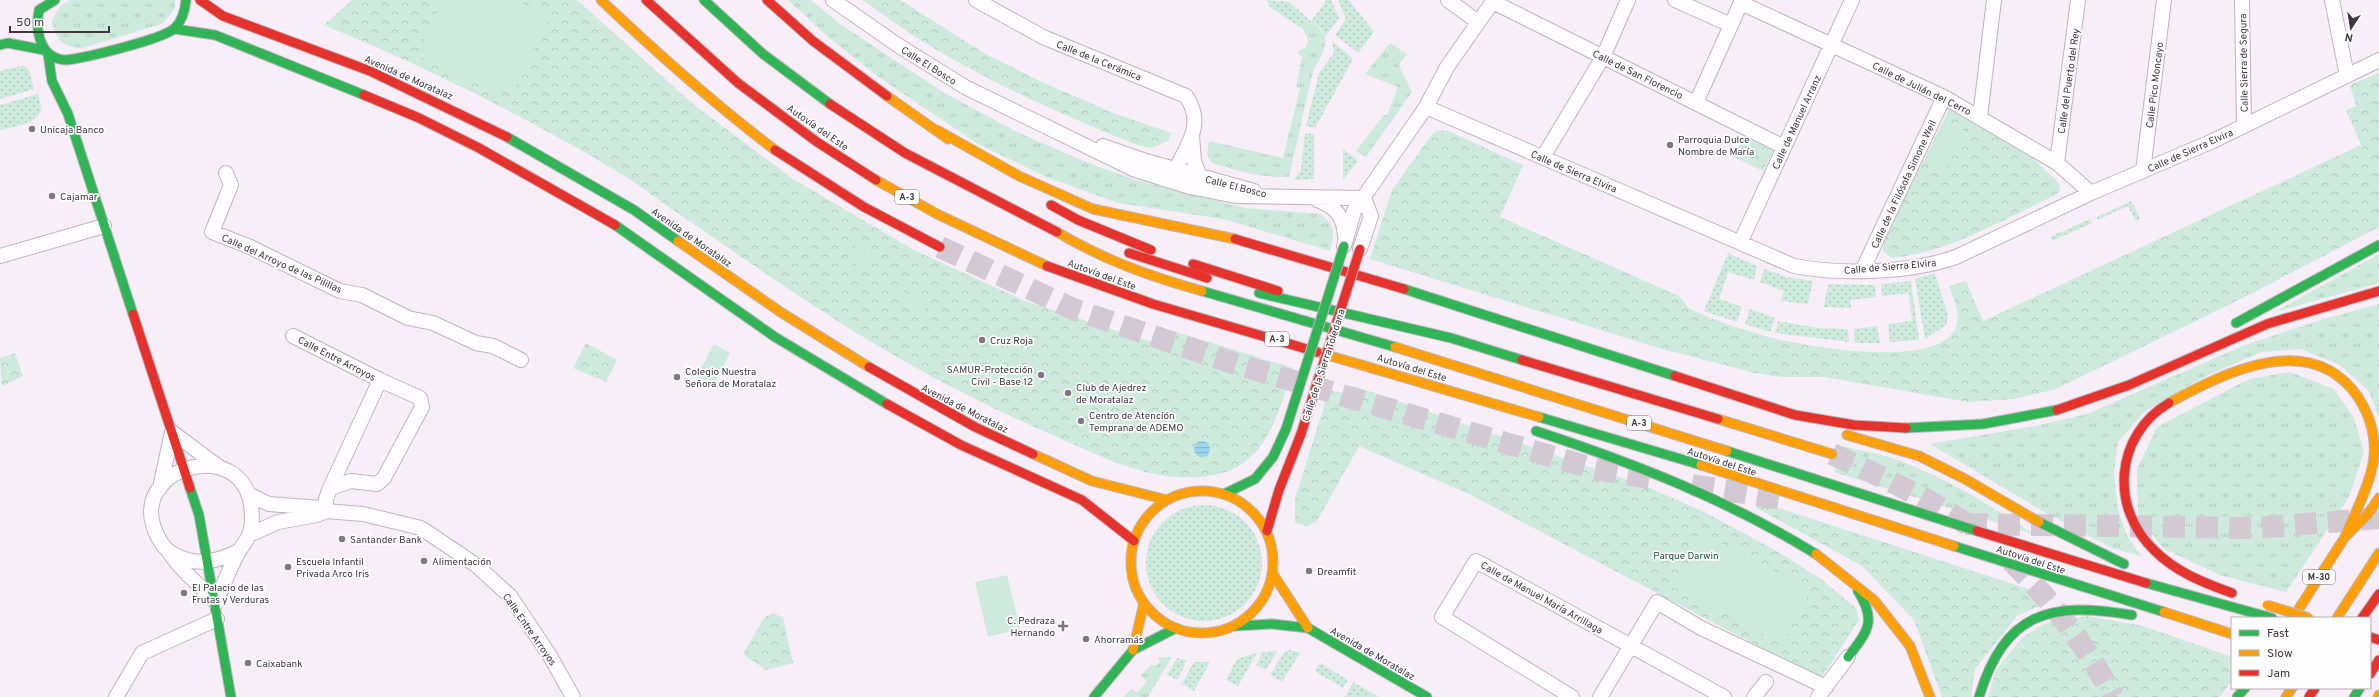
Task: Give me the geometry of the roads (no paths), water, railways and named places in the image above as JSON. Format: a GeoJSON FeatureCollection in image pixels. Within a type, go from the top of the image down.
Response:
{"type":"FeatureCollection","features":[{"type":"Feature","properties":{"kind":"main road"},"geometry":{"type":"LineString","coordinates":[[26,26],[37,9],[55,0]]}},
{"type":"Feature","properties":{"kind":"main road"},"geometry":{"type":"LineString","coordinates":[[175,29],[184,14],[186,0]]}},
{"type":"Feature","properties":{"kind":"main road","name":"Avenida de Moratalaz"},"geometry":{"type":"LineString","coordinates":[[200,0],[224,16],[370,71],[518,142],[634,210],[782,313],[855,359],[975,427],[1092,481],[1167,500]]}},
{"type":"Feature","properties":{"kind":"main road"},"geometry":{"type":"LineString","coordinates":[[602,0],[656,53],[718,107],[786,158],[864,207],[940,247]]}},
{"type":"Feature","properties":{"kind":"main road","name":"Autovía del Este"},"geometry":{"type":"LineString","coordinates":[[646,0],[738,83],[817,142],[878,182],[937,214],[1041,264],[1131,296],[1678,458],[2231,635]]}},
{"type":"Feature","properties":{"kind":"main road","name":"Autovía del Este"},"geometry":{"type":"LineString","coordinates":[[704,0],[763,54],[843,114],[905,153],[1046,226],[1093,253],[1160,279],[1440,360],[2098,569],[2268,617]]}},
{"type":"Feature","properties":{"kind":"main road"},"geometry":{"type":"LineString","coordinates":[[767,0],[813,41],[870,84],[937,130],[976,160],[1015,185]]}},
{"type":"Feature","properties":{"kind":"main road"},"geometry":{"type":"LineString","coordinates":[[37,9],[38,34],[46,52],[52,81],[68,114],[199,515],[216,603],[217,619],[231,697]]}},
{"type":"Feature","properties":{"kind":"main road"},"geometry":{"type":"LineString","coordinates":[[7,42],[46,52],[58,60],[69,61],[128,45],[175,29],[215,35],[313,73],[419,118],[542,182],[610,222],[775,337],[846,381],[961,445],[1082,500],[1134,541]]}},
{"type":"Feature","properties":{"kind":"main road"},"geometry":{"type":"LineString","coordinates":[[67,71],[69,61]]}},
{"type":"Feature","properties":{"kind":"main road"},"geometry":{"type":"LineString","coordinates":[[67,90],[68,114]]}},
{"type":"Feature","properties":{"kind":"main road"},"geometry":{"type":"LineString","coordinates":[[937,130],[1019,176],[1093,209],[1253,243],[1730,392],[1795,415],[1854,425],[1918,429],[1983,424],[2056,410],[2129,385],[2267,324],[2379,291]]}},
{"type":"Feature","properties":{"kind":"main road"},"geometry":{"type":"LineString","coordinates":[[1041,200],[1078,220],[1154,252],[1358,316]]}},
{"type":"Feature","properties":{"kind":"main road"},"geometry":{"type":"LineString","coordinates":[[1046,226],[1098,242]]}},
{"type":"Feature","properties":{"kind":"main road","name":"Calle de la Sierra Toledana"},"geometry":{"type":"LineString","coordinates":[[1224,494],[1255,479],[1273,456],[1286,429],[1345,244]]}},
{"type":"Feature","properties":{"kind":"main road"},"geometry":{"type":"LineString","coordinates":[[2225,327],[2262,310],[2379,245]]}},
{"type":"Feature","properties":{"kind":"main road","name":"Calle de la Sierra Toledana"},"geometry":{"type":"LineString","coordinates":[[1267,531],[1279,490],[1301,434],[1360,249]]}},
{"type":"Feature","properties":{"kind":"main road"},"geometry":{"type":"LineString","coordinates":[[1120,250],[1238,288],[1451,338],[1832,454]]}},
{"type":"Feature","properties":{"kind":"main road"},"geometry":{"type":"LineString","coordinates":[[1381,282],[1609,363],[1752,410],[1826,430]]}},
{"type":"Feature","properties":{"kind":"main road"},"geometry":{"type":"LineString","coordinates":[[1344,358],[1421,392]]}},
{"type":"Feature","properties":{"kind":"main road"},"geometry":{"type":"LineString","coordinates":[[2238,595],[2201,582],[2172,566],[2148,547],[2138,532],[2130,515],[2125,498],[2124,481],[2131,445],[2143,423],[2169,403],[2211,381],[2256,363],[2289,360],[2319,366],[2342,380],[2363,404],[2373,433],[2374,452],[2371,470],[2345,537]]}},
{"type":"Feature","properties":{"kind":"main road"},"geometry":{"type":"LineString","coordinates":[[1730,392],[1854,419],[1917,422],[1983,417],[2047,404],[2103,383]]}},
{"type":"Feature","properties":{"kind":"main road"},"geometry":{"type":"LineString","coordinates":[[1530,429],[1633,462],[1688,485],[1778,531],[1836,566],[1877,602],[1896,624],[1911,649],[1930,697]]}},
{"type":"Feature","properties":{"kind":"main road"},"geometry":{"type":"LineString","coordinates":[[1840,433],[1919,456],[1966,480],[2058,533],[2131,566]]}},
{"type":"Feature","properties":{"kind":"main road"},"geometry":{"type":"LineString","coordinates":[[1204,491],[1224,494],[1241,502],[1256,515],[1267,531],[1273,548],[1273,574],[1266,595],[1253,613],[1235,626],[1216,632],[1196,633],[1176,628],[1153,614],[1144,603],[1136,589],[1132,573],[1131,557],[1134,541],[1142,525],[1149,516],[1167,500],[1185,493],[1204,491]]}},
{"type":"Feature","properties":{"kind":"main road","name":"M-30"},"geometry":{"type":"LineString","coordinates":[[2295,617],[2345,537],[2368,514],[2379,498]]}},
{"type":"Feature","properties":{"kind":"main road"},"geometry":{"type":"LineString","coordinates":[[2338,617],[2379,553]]}},
{"type":"Feature","properties":{"kind":"main road"},"geometry":{"type":"LineString","coordinates":[[1836,566],[1856,589],[1871,614],[1866,632],[1848,657]]}},
{"type":"Feature","properties":{"kind":"main road","name":"Avenida de Moratalaz"},"geometry":{"type":"LineString","coordinates":[[1273,574],[1308,628]]}},
{"type":"Feature","properties":{"kind":"main road"},"geometry":{"type":"LineString","coordinates":[[2153,575],[2221,596],[2238,609]]}},
{"type":"Feature","properties":{"kind":"main road"},"geometry":{"type":"LineString","coordinates":[[2363,617],[2379,594]]}},
{"type":"Feature","properties":{"kind":"main road"},"geometry":{"type":"LineString","coordinates":[[1132,650],[1144,603]]}},
{"type":"Feature","properties":{"kind":"main road"},"geometry":{"type":"LineString","coordinates":[[2264,604],[2306,617]]}},
{"type":"Feature","properties":{"kind":"main road"},"geometry":{"type":"LineString","coordinates":[[1979,697],[1983,680],[2006,640],[2018,630],[2039,618],[2051,612],[2088,608],[2138,616]]}},
{"type":"Feature","properties":{"kind":"main road"},"geometry":{"type":"LineString","coordinates":[[2162,621],[2231,635]]}},
{"type":"Feature","properties":{"kind":"main road","name":"Avenida de Moratalaz"},"geometry":{"type":"LineString","coordinates":[[1235,626],[1261,624],[1308,628],[1427,697]]}},
{"type":"Feature","properties":{"kind":"main road"},"geometry":{"type":"LineString","coordinates":[[1094,697],[1132,650],[1176,628]]}},
{"type":"Feature","properties":{"kind":"main road"},"geometry":{"type":"LineString","coordinates":[[2371,673],[2379,660]]}},
{"type":"Feature","properties":{"kind":"main road"},"geometry":{"type":"LineString","coordinates":[[2237,697],[2244,689]]}},
{"type":"Feature","properties":{"kind":"street","name":"Calle El Bosco"},"geometry":{"type":"LineString","coordinates":[[833,0],[896,44],[964,87],[1032,122],[1133,169],[1190,188],[1235,196],[1274,196],[1311,199],[1364,198]]}},
{"type":"Feature","properties":{"kind":"street","name":"Calle de la Cerámica"},"geometry":{"type":"LineString","coordinates":[[976,0],[1043,37],[1186,96],[1194,108],[1195,124],[1192,136],[1175,169]]}},
{"type":"Feature","properties":{"kind":"street"},"geometry":{"type":"LineString","coordinates":[[1448,0],[1478,22]]}},
{"type":"Feature","properties":{"kind":"street"},"geometry":{"type":"LineString","coordinates":[[1543,158],[1603,57],[1628,0]]}},
{"type":"Feature","properties":{"kind":"street"},"geometry":{"type":"LineString","coordinates":[[1675,0],[1731,25]]}},
{"type":"Feature","properties":{"kind":"street","name":"Calle de Manuel Arranz"},"geometry":{"type":"LineString","coordinates":[[1740,243],[1852,0]]}},
{"type":"Feature","properties":{"kind":"street"},"geometry":{"type":"LineString","coordinates":[[1980,117],[1994,0]]}},
{"type":"Feature","properties":{"kind":"street","name":"Calle del Puerto del Rey"},"geometry":{"type":"LineString","coordinates":[[2057,162],[2078,0]]}},
{"type":"Feature","properties":{"kind":"street","name":"Calle Pico Moncayo"},"geometry":{"type":"LineString","coordinates":[[2143,170],[2164,0]]}},
{"type":"Feature","properties":{"kind":"street","name":"Calle Sierra de Segura"},"geometry":{"type":"LineString","coordinates":[[2242,0],[2244,126]]}},
{"type":"Feature","properties":{"kind":"street"},"geometry":{"type":"LineString","coordinates":[[2332,0],[2346,76]]}},
{"type":"Feature","properties":{"kind":"street","name":"Calle de la Sierra Toledana"},"geometry":{"type":"LineString","coordinates":[[1345,244],[1354,211],[1426,107],[1447,67],[1493,1]]}},
{"type":"Feature","properties":{"kind":"street","name":"Calle de San Florencio"},"geometry":{"type":"LineString","coordinates":[[1493,1],[1784,147]]}},
{"type":"Feature","properties":{"kind":"street"},"geometry":{"type":"LineString","coordinates":[[1696,103],[1742,1]]}},
{"type":"Feature","properties":{"kind":"street","name":"Calle de Julián del Cerro"},"geometry":{"type":"LineString","coordinates":[[1742,1],[1944,97],[2057,162],[2091,193]]}},
{"type":"Feature","properties":{"kind":"street","name":"Calle de Sierra Elvira"},"geometry":{"type":"LineString","coordinates":[[1426,107],[1794,266],[1820,271],[1862,271],[1939,263],[2091,193],[2244,126],[2379,60]]}},
{"type":"Feature","properties":{"kind":"street","name":"Calle de la Filósofa Simone Weil"},"geometry":{"type":"LineString","coordinates":[[1862,271],[1944,97]]}},
{"type":"Feature","properties":{"kind":"street","name":"Calle El Bosco"},"geometry":{"type":"LineString","coordinates":[[1032,122],[1146,162],[1274,196]]}},
{"type":"Feature","properties":{"kind":"street","name":"Calle de la Cerámica"},"geometry":{"type":"LineString","coordinates":[[1192,136],[1194,161],[1200,177]]}},
{"type":"Feature","properties":{"kind":"street"},"geometry":{"type":"LineString","coordinates":[[1163,179],[1172,174],[1175,169]]}},
{"type":"Feature","properties":{"kind":"street","name":"Calle del Arroyo de las Pilillas"},"geometry":{"type":"LineString","coordinates":[[226,173],[232,185],[212,232],[248,246],[340,291],[362,295],[408,318],[433,323],[476,344],[493,346],[521,360]]}},
{"type":"Feature","properties":{"kind":"street","name":"Calle de la Sierra Toledana"},"geometry":{"type":"LineString","coordinates":[[1360,249],[1371,216],[1364,198]]}},
{"type":"Feature","properties":{"kind":"street","name":"Calle El Bosco"},"geometry":{"type":"LineString","coordinates":[[1311,199],[1327,204],[1339,213],[1344,224],[1345,244]]}},
{"type":"Feature","properties":{"kind":"street"},"geometry":{"type":"LineString","coordinates":[[0,256],[104,226]]}},
{"type":"Feature","properties":{"kind":"street","name":"Calle Entre Arroyos"},"geometry":{"type":"LineString","coordinates":[[293,336],[380,380],[420,398],[422,407],[384,478],[377,484],[351,481],[330,488]]}},
{"type":"Feature","properties":{"kind":"street","name":"Calle Entre Arroyos"},"geometry":{"type":"LineString","coordinates":[[326,511],[326,499],[330,488],[380,380]]}},
{"type":"Feature","properties":{"kind":"street"},"geometry":{"type":"LineString","coordinates":[[172,432],[221,468],[232,474],[250,495],[252,511],[249,535],[239,551],[216,603],[202,587],[178,567],[169,552],[157,538],[152,519],[154,503],[160,488],[172,432]]}},
{"type":"Feature","properties":{"kind":"street"},"geometry":{"type":"LineString","coordinates":[[341,462],[346,476],[351,481]]}},
{"type":"Feature","properties":{"kind":"street"},"geometry":{"type":"LineString","coordinates":[[160,488],[171,476],[184,469],[200,464],[221,468]]}},
{"type":"Feature","properties":{"kind":"street","name":"Calle Entre Arroyos"},"geometry":{"type":"LineString","coordinates":[[250,495],[269,504],[320,508],[326,511],[363,514],[421,528],[476,565],[510,596],[550,656],[573,697]]}},
{"type":"Feature","properties":{"kind":"street","name":"Calle Entre Arroyos"},"geometry":{"type":"LineString","coordinates":[[249,535],[278,522],[317,515],[326,511]]}},
{"type":"Feature","properties":{"kind":"street"},"geometry":{"type":"LineString","coordinates":[[169,552],[189,562],[208,562],[239,551]]}},
{"type":"Feature","properties":{"kind":"street","name":"Calle de Manuel María Arrillaga"},"geometry":{"type":"LineString","coordinates":[[1572,697],[1442,617],[1476,561],[1724,697]]}},
{"type":"Feature","properties":{"kind":"street"},"geometry":{"type":"LineString","coordinates":[[1600,697],[1657,602],[1701,628],[1822,692],[1848,657]]}},
{"type":"Feature","properties":{"kind":"street"},"geometry":{"type":"LineString","coordinates":[[116,697],[142,653],[217,619]]}},
{"type":"Feature","properties":{"kind":"street"},"geometry":{"type":"LineString","coordinates":[[1754,697],[1766,682]]}},
{"type":"Feature","properties":{"kind":"water"},"geometry":{"type":"Polygon","coordinates":[[[1202,441],[1209,446],[1210,449],[1205,456],[1202,457],[1195,452],[1194,449],[1199,442],[1202,441]]]}},
{"type":"Feature","properties":{"kind":"tunnel"},"geometry":{"type":"LineString","coordinates":[[940,247],[1073,309],[1239,365],[1595,469],[1660,480]]}},
{"type":"Feature","properties":{"kind":"tunnel"},"geometry":{"type":"LineString","coordinates":[[1832,454],[1920,496],[1970,526]]}},
{"type":"Feature","properties":{"kind":"tunnel"},"geometry":{"type":"LineString","coordinates":[[1692,485],[1788,500]]}},
{"type":"Feature","properties":{"kind":"tunnel"},"geometry":{"type":"LineString","coordinates":[[1965,524],[2256,528],[2379,518]]}},
{"type":"Feature","properties":{"kind":"tunnel"},"geometry":{"type":"LineString","coordinates":[[2011,561],[2041,592],[2068,625],[2092,660],[2113,697]]}},
{"type":"Feature","properties":{"kind":"place","name":"Unicaja Banco"},"geometry":{"type":"Point","coordinates":[32,129]}},
{"type":"Feature","properties":{"kind":"place","name":"Parroquia Dulce Nombre de María"},"geometry":{"type":"Point","coordinates":[1670,145]}},
{"type":"Feature","properties":{"kind":"place","name":"Cajamar"},"geometry":{"type":"Point","coordinates":[52,196]}},
{"type":"Feature","properties":{"kind":"place","name":"Cruz Roja"},"geometry":{"type":"Point","coordinates":[982,340]}},
{"type":"Feature","properties":{"kind":"place","name":"SAMUR-Protección Civil - Base 12"},"geometry":{"type":"Point","coordinates":[1041,375]}},
{"type":"Feature","properties":{"kind":"place","name":"Colegio Nuestra Señora de Moratalaz"},"geometry":{"type":"Point","coordinates":[677,377]}},
{"type":"Feature","properties":{"kind":"place","name":"Club de Ajedrez de Moratalaz"},"geometry":{"type":"Point","coordinates":[1068,393]}},
{"type":"Feature","properties":{"kind":"place","name":"Centro de Atención Temprana de ADEMO"},"geometry":{"type":"Point","coordinates":[1081,421]}},
{"type":"Feature","properties":{"kind":"place","name":"Santander Bank"},"geometry":{"type":"Point","coordinates":[342,539]}},
{"type":"Feature","properties":{"kind":"place","name":"Alimentación"},"geometry":{"type":"Point","coordinates":[424,561]}},
{"type":"Feature","properties":{"kind":"place","name":"Escuela Infantil Privada Arco Iris"},"geometry":{"type":"Point","coordinates":[288,567]}},
{"type":"Feature","properties":{"kind":"place","name":"Dreamfit"},"geometry":{"type":"Point","coordinates":[1309,571]}},
{"type":"Feature","properties":{"kind":"place","name":"El Palacio de las Frutas y Verduras"},"geometry":{"type":"Point","coordinates":[184,593]}},
{"type":"Feature","properties":{"kind":"place","name":"C. Pedraza Hernando"},"geometry":{"type":"Point","coordinates":[1063,626]}},
{"type":"Feature","properties":{"kind":"place","name":"Ahorramás"},"geometry":{"type":"Point","coordinates":[1086,639]}},
{"type":"Feature","properties":{"kind":"place","name":"Caixabank"},"geometry":{"type":"Point","coordinates":[248,663]}},
{"type":"Feature","properties":{"kind":"park label","name":"Parque Darwin"},"geometry":{"type":"Point","coordinates":[1686,555]}}]}
